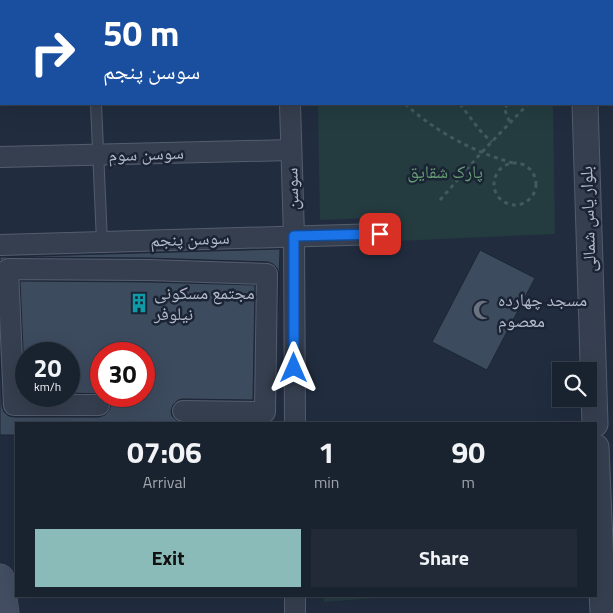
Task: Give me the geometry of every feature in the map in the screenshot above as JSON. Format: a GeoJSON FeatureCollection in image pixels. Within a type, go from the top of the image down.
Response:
{"type":"FeatureCollection","features":[{"type":"Feature","properties":{"kind":"main road"},"geometry":{"type":"LineString","coordinates":[[0,579],[5,613]]}},
{"type":"Feature","properties":{"kind":"street","name":"سوسن"},"geometry":{"type":"LineString","coordinates":[[290,105],[294,236],[294,422]]}},
{"type":"Feature","properties":{"kind":"street","name":"بلوار یاس شمالی"},"geometry":{"type":"LineString","coordinates":[[585,105],[602,340],[595,422]]}},
{"type":"Feature","properties":{"kind":"street","name":"سوسن سوم"},"geometry":{"type":"LineString","coordinates":[[0,157],[291,150]]}},
{"type":"Feature","properties":{"kind":"street","name":"سوسن پنجم"},"geometry":{"type":"LineString","coordinates":[[0,244],[380,234]]}},
{"type":"Feature","properties":{"kind":"street"},"geometry":{"type":"LineString","coordinates":[[147,240],[148,270]]}},
{"type":"Feature","properties":{"kind":"street"},"geometry":{"type":"LineString","coordinates":[[90,404],[14,404],[8,269],[148,270],[267,274],[265,412],[183,411]]}},
{"type":"Feature","properties":{"kind":"street"},"geometry":{"type":"LineString","coordinates":[[597,471],[603,613]]}},
{"type":"Feature","properties":{"kind":"street"},"geometry":{"type":"LineString","coordinates":[[0,579],[15,580]]}},
{"type":"Feature","properties":{"kind":"street"},"geometry":{"type":"LineString","coordinates":[[295,597],[295,613]]}},
{"type":"Feature","properties":{"kind":"lane"},"geometry":{"type":"LineString","coordinates":[[96,105],[102,242]]}},
{"type":"Feature","properties":{"kind":"path"},"geometry":{"type":"LineString","coordinates":[[406,105],[440,130],[482,152],[513,163],[525,165],[530,169],[536,182],[536,189],[528,201],[515,205],[501,200],[494,188],[494,180],[500,169],[513,163]]}},
{"type":"Feature","properties":{"kind":"path"},"geometry":{"type":"LineString","coordinates":[[461,105],[482,133],[492,142]]}},
{"type":"Feature","properties":{"kind":"path"},"geometry":{"type":"LineString","coordinates":[[507,105],[504,108],[510,123]]}},
{"type":"Feature","properties":{"kind":"path"},"geometry":{"type":"LineString","coordinates":[[440,200],[527,105]]}},
{"type":"Feature","properties":{"kind":"green space","name":"پارک شقایق"},"geometry":{"type":"Polygon","coordinates":[[[318,105],[553,105],[555,234],[395,241],[393,217],[320,220],[318,105]]]}},
{"type":"Feature","properties":{"kind":"green space"},"geometry":{"type":"Polygon","coordinates":[[[323,597],[390,597],[324,602],[323,597]]]}},
{"type":"Feature","properties":{"kind":"building"},"geometry":{"type":"Polygon","coordinates":[[[280,249],[278,310],[279,274],[277,268],[268,262],[148,258],[8,257],[0,261],[0,257],[280,249]]]}},
{"type":"Feature","properties":{"kind":"building","name":"مسجد چهارده معصوم"},"geometry":{"type":"Polygon","coordinates":[[[480,250],[535,278],[487,370],[432,342],[480,250]]]}},
{"type":"Feature","properties":{"kind":"building"},"geometry":{"type":"Polygon","coordinates":[[[20,281],[255,285],[253,400],[178,400],[173,405],[171,411],[172,416],[180,422],[15,422],[15,435],[0,435],[0,357],[2,406],[4,412],[9,416],[99,417],[105,415],[110,407],[155,407],[155,342],[90,342],[90,394],[80,393],[80,342],[23,342],[20,281]]]}},
{"type":"Feature","properties":{"kind":"place","name":"مجتمع مسکونی نیلوفر"},"geometry":{"type":"Point","coordinates":[139,303]}},
{"type":"Feature","properties":{"kind":"place","name":"مسجد چهارده معصوم"},"geometry":{"type":"Point","coordinates":[483,310]}},
{"type":"Feature","properties":{"kind":"route"},"geometry":{"type":"LineString","coordinates":[[294,368],[294,236],[380,234]]}}]}
